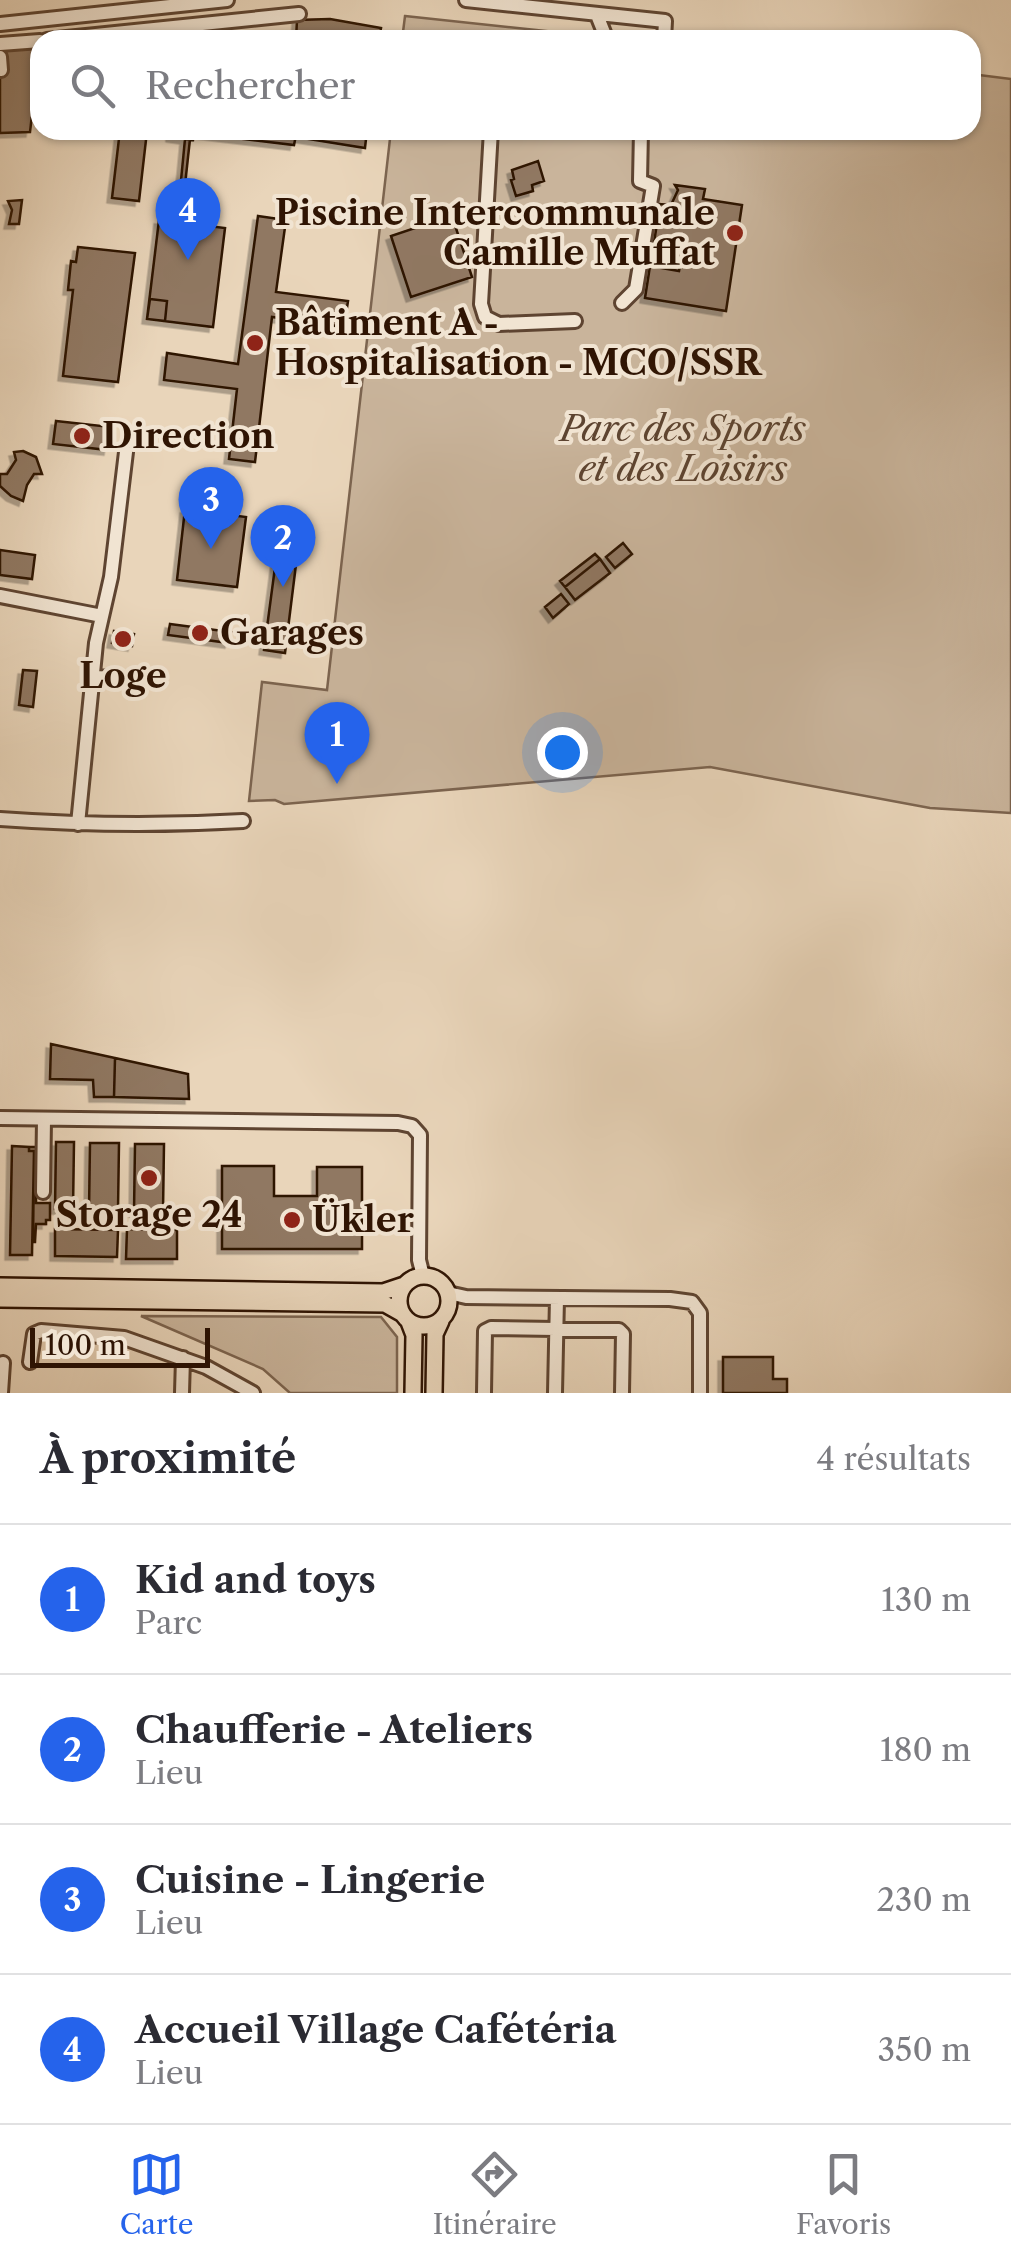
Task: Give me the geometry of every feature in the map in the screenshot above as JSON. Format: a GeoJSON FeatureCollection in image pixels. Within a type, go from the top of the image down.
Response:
{"type":"FeatureCollection","features":[{"type":"Feature","properties":{"kind":"main road"},"geometry":{"type":"LineString","coordinates":[[0,1286],[383,1292],[423,1276],[439,1280],[448,1293],[449,1308],[435,1334],[434,1393]]}},
{"type":"Feature","properties":{"kind":"main road"},"geometry":{"type":"LineString","coordinates":[[404,1285],[399,1298],[414,1334],[413,1393]]}},
{"type":"Feature","properties":{"kind":"main road"},"geometry":{"type":"LineString","coordinates":[[0,1299],[384,1304],[425,1327],[441,1320]]}},
{"type":"Feature","properties":{"kind":"street"},"geometry":{"type":"LineString","coordinates":[[0,24],[226,0]]}},
{"type":"Feature","properties":{"kind":"street"},"geometry":{"type":"LineString","coordinates":[[466,0],[665,21],[665,30]]}},
{"type":"Feature","properties":{"kind":"street"},"geometry":{"type":"LineString","coordinates":[[141,30],[299,14]]}},
{"type":"Feature","properties":{"kind":"street"},"geometry":{"type":"LineString","coordinates":[[597,15],[603,30]]}},
{"type":"Feature","properties":{"kind":"street"},"geometry":{"type":"LineString","coordinates":[[0,44],[30,41]]}},
{"type":"Feature","properties":{"kind":"street"},"geometry":{"type":"LineString","coordinates":[[0,58],[1,70]]}},
{"type":"Feature","properties":{"kind":"street"},"geometry":{"type":"LineString","coordinates":[[490,140],[482,310],[491,322],[499,324],[575,321]]}},
{"type":"Feature","properties":{"kind":"street"},"geometry":{"type":"LineString","coordinates":[[622,303],[636,289],[653,186],[640,181],[641,140]]}},
{"type":"Feature","properties":{"kind":"street"},"geometry":{"type":"LineString","coordinates":[[78,824],[126,452]]}},
{"type":"Feature","properties":{"kind":"street"},"geometry":{"type":"LineString","coordinates":[[0,596],[102,616]]}},
{"type":"Feature","properties":{"kind":"street"},"geometry":{"type":"LineString","coordinates":[[94,677],[116,678]]}},
{"type":"Feature","properties":{"kind":"street"},"geometry":{"type":"LineString","coordinates":[[0,818],[151,826],[242,821]]}},
{"type":"Feature","properties":{"kind":"street"},"geometry":{"type":"LineString","coordinates":[[0,1118],[412,1126],[420,1136],[419,1260],[423,1276]]}},
{"type":"Feature","properties":{"kind":"street"},"geometry":{"type":"LineString","coordinates":[[44,1119],[44,1192]]}},
{"type":"Feature","properties":{"kind":"street"},"geometry":{"type":"LineString","coordinates":[[448,1293],[466,1297],[692,1302],[700,1312],[700,1393]]}},
{"type":"Feature","properties":{"kind":"street"},"geometry":{"type":"LineString","coordinates":[[555,1393],[557,1298]]}},
{"type":"Feature","properties":{"kind":"street"},"geometry":{"type":"LineString","coordinates":[[484,1393],[485,1331],[491,1328],[619,1330],[623,1334],[622,1393]]}},
{"type":"Feature","properties":{"kind":"street"},"geometry":{"type":"LineString","coordinates":[[30,1362],[34,1334],[40,1332],[124,1338],[182,1358],[253,1393]]}},
{"type":"Feature","properties":{"kind":"street"},"geometry":{"type":"LineString","coordinates":[[182,1358],[182,1393]]}},
{"type":"Feature","properties":{"kind":"street"},"geometry":{"type":"LineString","coordinates":[[2,1393],[3,1364]]}},
{"type":"Feature","properties":{"kind":"green space"},"geometry":{"type":"Polygon","coordinates":[[[405,16],[537,30],[403,30],[405,16]]]}},
{"type":"Feature","properties":{"kind":"green space","name":"Parc des Sports et des Loisirs"},"geometry":{"type":"Polygon","coordinates":[[[981,75],[1011,79],[1011,813],[930,808],[710,767],[284,804],[275,800],[249,801],[262,682],[327,690],[390,140],[981,140],[981,75]]]}},
{"type":"Feature","properties":{"kind":"green space"},"geometry":{"type":"Polygon","coordinates":[[[141,1316],[381,1317],[397,1337],[397,1393],[290,1393],[263,1369],[141,1316]]]}},
{"type":"Feature","properties":{"kind":"building"},"geometry":{"type":"Polygon","coordinates":[[[330,19],[381,28],[296,30],[297,20],[330,19]]]}},
{"type":"Feature","properties":{"kind":"building"},"geometry":{"type":"Polygon","coordinates":[[[30,47],[30,132],[0,133],[0,49],[30,47]]]}},
{"type":"Feature","properties":{"kind":"building"},"geometry":{"type":"Polygon","coordinates":[[[119,140],[146,140],[139,201],[112,198],[119,140]]]}},
{"type":"Feature","properties":{"kind":"building"},"geometry":{"type":"Polygon","coordinates":[[[185,140],[190,140],[181,222],[177,222],[185,140]]]}},
{"type":"Feature","properties":{"kind":"building"},"geometry":{"type":"Polygon","coordinates":[[[252,140],[295,140],[294,145],[252,140]]]}},
{"type":"Feature","properties":{"kind":"building"},"geometry":{"type":"Polygon","coordinates":[[[315,140],[366,140],[365,148],[315,140]]]}},
{"type":"Feature","properties":{"kind":"building"},"geometry":{"type":"Polygon","coordinates":[[[538,161],[544,181],[532,185],[533,191],[516,196],[512,170],[538,161]]]}},
{"type":"Feature","properties":{"kind":"building"},"geometry":{"type":"Polygon","coordinates":[[[675,185],[705,189],[703,199],[742,205],[726,311],[645,298],[650,266],[679,271],[680,266],[651,262],[660,204],[671,205],[678,190],[675,185]]]}},
{"type":"Feature","properties":{"kind":"building"},"geometry":{"type":"Polygon","coordinates":[[[22,200],[19,224],[9,224],[12,210],[8,201],[22,200]]]}},
{"type":"Feature","properties":{"kind":"building"},"geometry":{"type":"Polygon","coordinates":[[[445,211],[447,217],[452,216],[472,277],[411,297],[391,236],[439,220],[437,214],[445,211]]]}},
{"type":"Feature","properties":{"kind":"building","name":"Bâtiment A - Hospitalisation - MCO/SSR"},"geometry":{"type":"Polygon","coordinates":[[[258,216],[286,220],[276,292],[348,301],[344,327],[272,317],[255,462],[229,459],[237,389],[164,380],[167,353],[238,364],[258,216]]]}},
{"type":"Feature","properties":{"kind":"building"},"geometry":{"type":"Polygon","coordinates":[[[159,220],[225,228],[213,327],[147,319],[159,220]]]}},
{"type":"Feature","properties":{"kind":"building"},"geometry":{"type":"Polygon","coordinates":[[[78,247],[135,253],[118,382],[63,376],[73,290],[68,290],[71,261],[76,262],[78,247]]]}},
{"type":"Feature","properties":{"kind":"building"},"geometry":{"type":"Polygon","coordinates":[[[150,299],[167,301],[165,321],[147,319],[150,299]]]}},
{"type":"Feature","properties":{"kind":"building","name":"Direction"},"geometry":{"type":"Polygon","coordinates":[[[56,421],[111,427],[108,450],[53,444],[56,421]]]}},
{"type":"Feature","properties":{"kind":"building"},"geometry":{"type":"Polygon","coordinates":[[[14,452],[36,457],[42,474],[34,474],[23,501],[0,486],[0,474],[7,474],[16,460],[14,452]]]}},
{"type":"Feature","properties":{"kind":"building"},"geometry":{"type":"Polygon","coordinates":[[[185,509],[246,517],[237,587],[177,580],[185,509]]]}},
{"type":"Feature","properties":{"kind":"building"},"geometry":{"type":"Polygon","coordinates":[[[281,522],[301,524],[285,653],[264,650],[281,522]]]}},
{"type":"Feature","properties":{"kind":"building"},"geometry":{"type":"Polygon","coordinates":[[[623,543],[632,554],[615,568],[606,557],[623,543]]]}},
{"type":"Feature","properties":{"kind":"building"},"geometry":{"type":"Polygon","coordinates":[[[0,550],[35,555],[32,579],[0,575],[0,550]]]}},
{"type":"Feature","properties":{"kind":"building"},"geometry":{"type":"Polygon","coordinates":[[[595,554],[600,559],[565,587],[560,581],[595,554]]]}},
{"type":"Feature","properties":{"kind":"building"},"geometry":{"type":"Polygon","coordinates":[[[600,559],[610,573],[575,600],[565,587],[600,559]]]}},
{"type":"Feature","properties":{"kind":"building"},"geometry":{"type":"Polygon","coordinates":[[[561,594],[569,604],[553,618],[545,607],[561,594]]]}},
{"type":"Feature","properties":{"kind":"building","name":"Garages"},"geometry":{"type":"Polygon","coordinates":[[[170,624],[231,632],[229,643],[168,635],[170,624]]]}},
{"type":"Feature","properties":{"kind":"building","name":"Loge"},"geometry":{"type":"Polygon","coordinates":[[[114,631],[134,634],[132,646],[112,643],[114,631]]]}},
{"type":"Feature","properties":{"kind":"building"},"geometry":{"type":"Polygon","coordinates":[[[23,670],[37,671],[33,707],[19,705],[23,670]]]}},
{"type":"Feature","properties":{"kind":"building"},"geometry":{"type":"Polygon","coordinates":[[[51,1044],[115,1058],[114,1097],[94,1097],[93,1080],[50,1079],[51,1044]]]}},
{"type":"Feature","properties":{"kind":"building"},"geometry":{"type":"Polygon","coordinates":[[[115,1058],[188,1074],[189,1099],[114,1097],[115,1058]]]}},
{"type":"Feature","properties":{"kind":"building"},"geometry":{"type":"Polygon","coordinates":[[[56,1142],[74,1142],[73,1210],[55,1209],[56,1142]]]}},
{"type":"Feature","properties":{"kind":"building"},"geometry":{"type":"Polygon","coordinates":[[[90,1143],[119,1143],[118,1211],[89,1211],[90,1143]]]}},
{"type":"Feature","properties":{"kind":"building","name":"Storage 24"},"geometry":{"type":"Polygon","coordinates":[[[135,1144],[164,1144],[163,1212],[134,1212],[135,1144]]]}},
{"type":"Feature","properties":{"kind":"building"},"geometry":{"type":"Polygon","coordinates":[[[12,1146],[34,1151],[32,1255],[10,1255],[12,1146]]]}},
{"type":"Feature","properties":{"kind":"building"},"geometry":{"type":"Polygon","coordinates":[[[29,1147],[37,1147],[36,1203],[50,1203],[50,1220],[36,1224],[35,1242],[34,1151],[29,1151],[29,1147]]]}},
{"type":"Feature","properties":{"kind":"building","name":"Ükler"},"geometry":{"type":"Polygon","coordinates":[[[222,1166],[274,1166],[274,1196],[317,1196],[317,1167],[362,1167],[362,1249],[222,1249],[222,1166]]]}},
{"type":"Feature","properties":{"kind":"building"},"geometry":{"type":"Polygon","coordinates":[[[55,1229],[118,1230],[117,1257],[55,1256],[55,1229]]]}},
{"type":"Feature","properties":{"kind":"building"},"geometry":{"type":"Polygon","coordinates":[[[127,1229],[177,1230],[177,1259],[126,1259],[127,1229]]]}},
{"type":"Feature","properties":{"kind":"building"},"geometry":{"type":"Polygon","coordinates":[[[723,1357],[773,1357],[773,1379],[787,1379],[787,1393],[723,1393],[723,1357]]]}},
{"type":"Feature","properties":{"kind":"place","name":"Piscine Intercommunale Camille Muffat"},"geometry":{"type":"Point","coordinates":[735,233]}},
{"type":"Feature","properties":{"kind":"place","name":"Accueil Village Cafétéria"},"geometry":{"type":"Point","coordinates":[188,260]}},
{"type":"Feature","properties":{"kind":"place","name":"Bâtiment A - Hospitalisation - MCO/SSR"},"geometry":{"type":"Point","coordinates":[255,343]}},
{"type":"Feature","properties":{"kind":"place","name":"Direction"},"geometry":{"type":"Point","coordinates":[82,436]}},
{"type":"Feature","properties":{"kind":"place","name":"Cuisine - Lingerie"},"geometry":{"type":"Point","coordinates":[211,549]}},
{"type":"Feature","properties":{"kind":"place","name":"Chaufferie - Ateliers"},"geometry":{"type":"Point","coordinates":[283,587]}},
{"type":"Feature","properties":{"kind":"place","name":"Garages"},"geometry":{"type":"Point","coordinates":[200,633]}},
{"type":"Feature","properties":{"kind":"place","name":"Loge"},"geometry":{"type":"Point","coordinates":[123,639]}},
{"type":"Feature","properties":{"kind":"place","name":"Kid and toys"},"geometry":{"type":"Point","coordinates":[337,784]}},
{"type":"Feature","properties":{"kind":"place","name":"Storage 24"},"geometry":{"type":"Point","coordinates":[149,1178]}},
{"type":"Feature","properties":{"kind":"place","name":"Ükler"},"geometry":{"type":"Point","coordinates":[292,1220]}}]}
